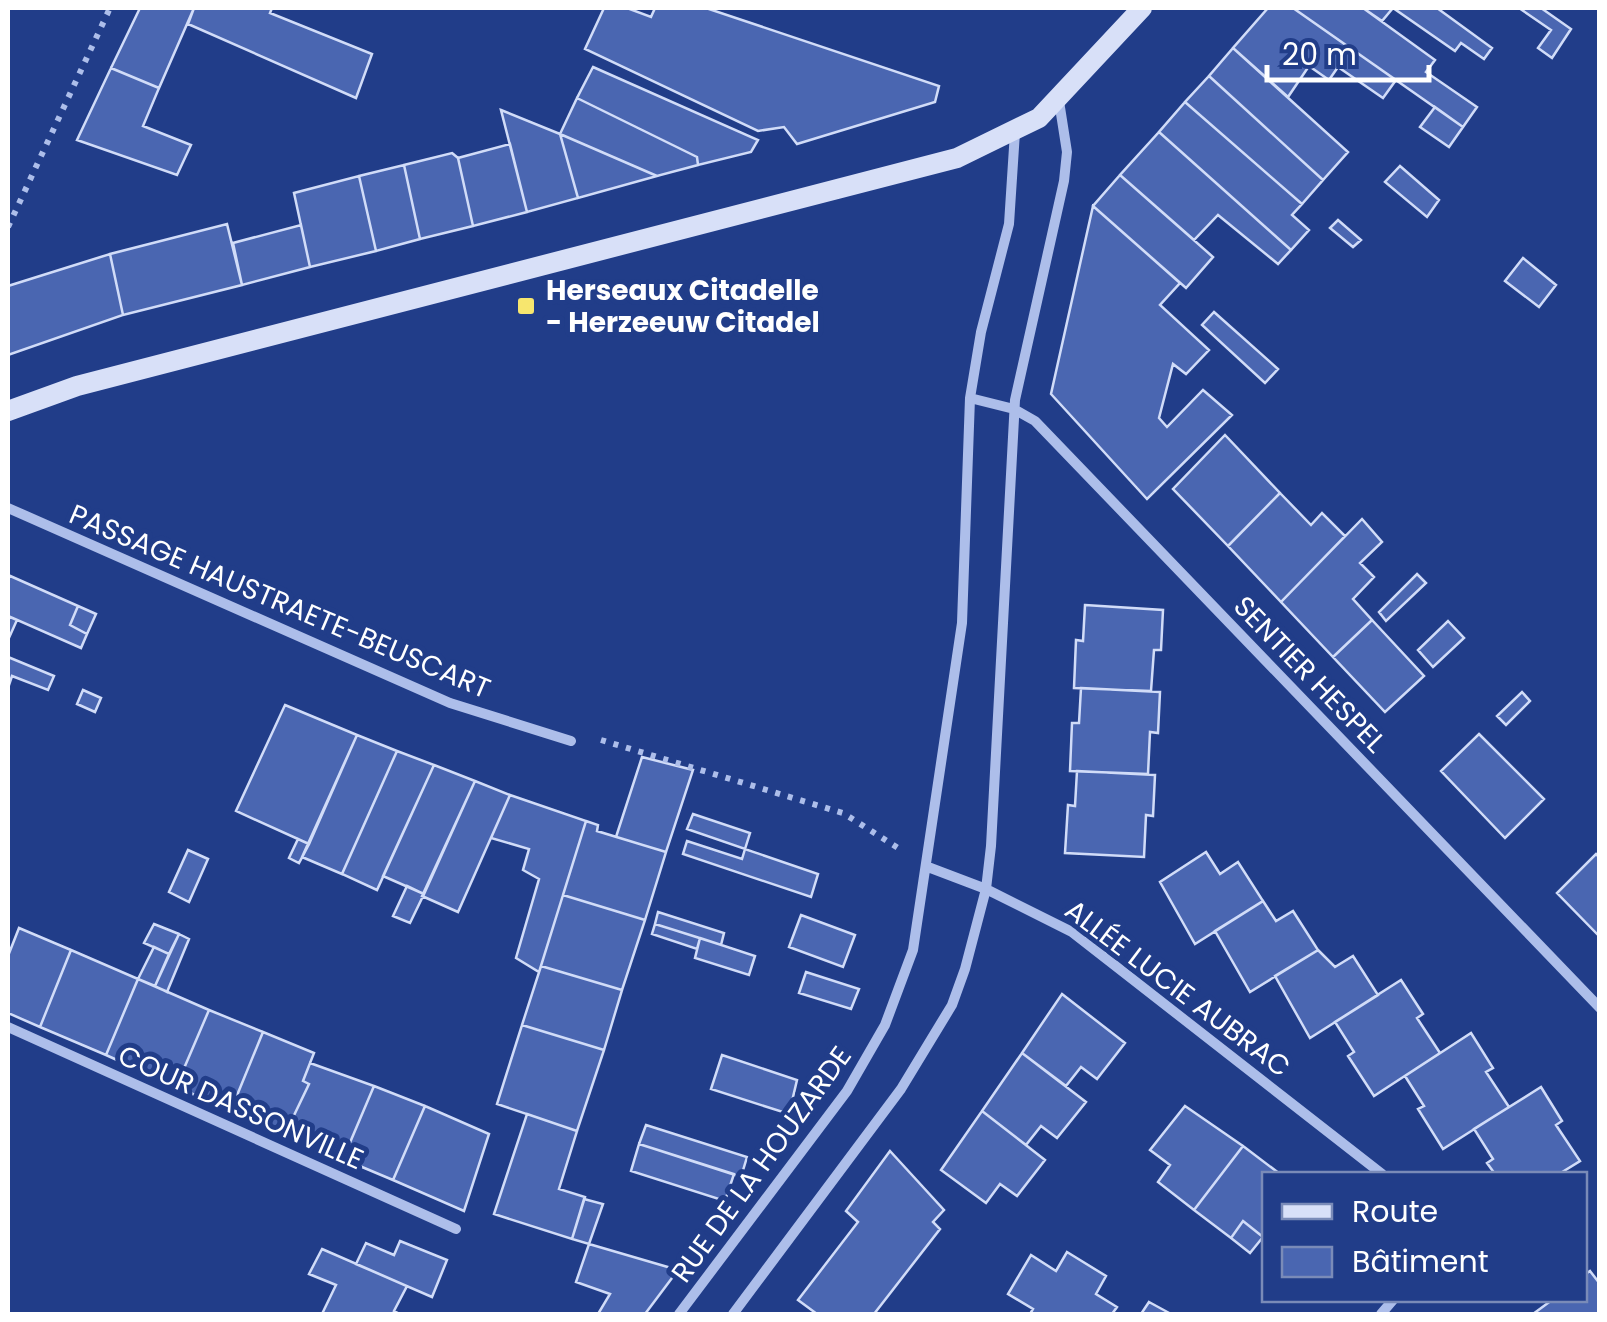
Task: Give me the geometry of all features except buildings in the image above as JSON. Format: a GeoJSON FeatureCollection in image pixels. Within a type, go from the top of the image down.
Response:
{"type":"FeatureCollection","features":[{"type":"Feature","properties":{"kind":"main road"},"geometry":{"type":"LineString","coordinates":[[8,411],[77,386],[957,158],[1016,132],[1059,101],[1142,8]]}},
{"type":"Feature","properties":{"kind":"street"},"geometry":{"type":"LineString","coordinates":[[733,1314],[878,1123],[929,1046],[965,969],[986,888],[1014,409],[1064,181],[1067,152],[1059,101]]}},
{"type":"Feature","properties":{"kind":"street","name":"RUE DE LA HOUZARDE"},"geometry":{"type":"LineString","coordinates":[[679,1314],[827,1120],[885,1025],[912,950],[928,867],[962,623],[970,398],[981,332],[1009,224],[1016,132]]}},
{"type":"Feature","properties":{"kind":"street","name":"SENTIER HESPEL"},"geometry":{"type":"LineString","coordinates":[[970,398],[1014,409],[1035,421],[1600,1008]]}},
{"type":"Feature","properties":{"kind":"street","name":"PASSAGE HAUSTRAETE-BEUSCART"},"geometry":{"type":"LineString","coordinates":[[8,508],[450,702],[572,741]]}},
{"type":"Feature","properties":{"kind":"street","name":"ALLÉE LUCIE AUBRAC"},"geometry":{"type":"LineString","coordinates":[[928,867],[986,888],[1072,932],[1379,1172]]}},
{"type":"Feature","properties":{"kind":"street","name":"COUR DASSONVILLE"},"geometry":{"type":"LineString","coordinates":[[8,1027],[456,1229]]}},
{"type":"Feature","properties":{"kind":"path"},"geometry":{"type":"LineString","coordinates":[[8,227],[110,8]]}},
{"type":"Feature","properties":{"kind":"path"},"geometry":{"type":"LineString","coordinates":[[572,741],[612,740],[843,813],[928,867]]}},
{"type":"Feature","properties":{"kind":"place","name":"Herseaux Citadelle - Herzeeuw Citadel"},"geometry":{"type":"Point","coordinates":[526,306]}}]}
